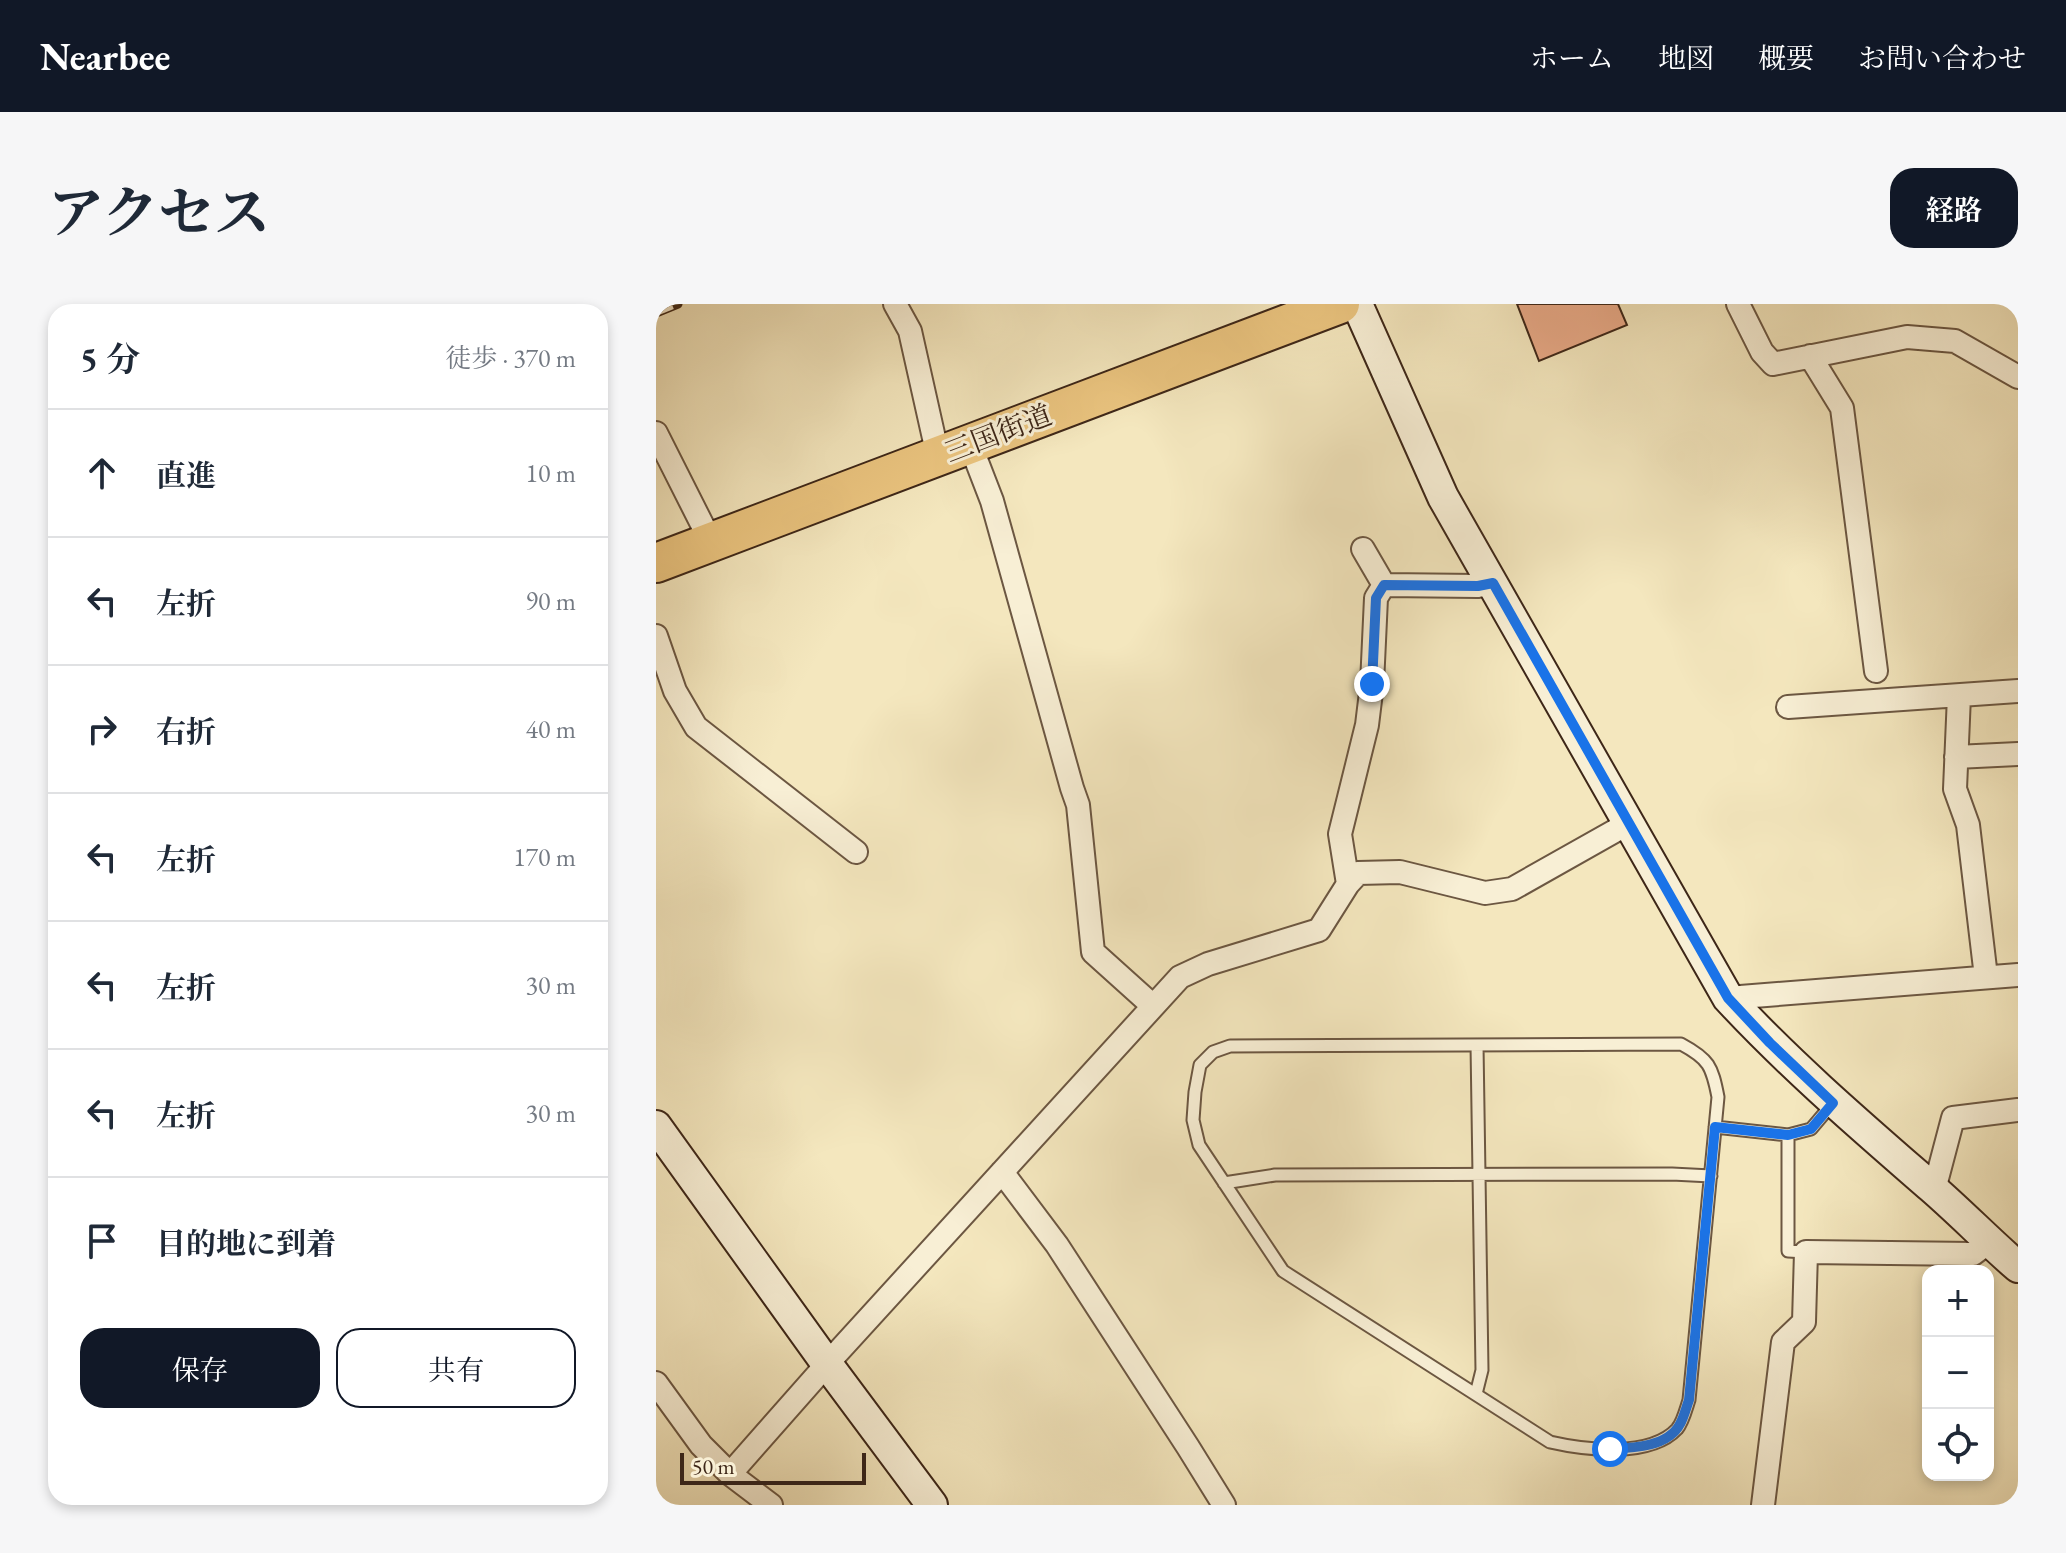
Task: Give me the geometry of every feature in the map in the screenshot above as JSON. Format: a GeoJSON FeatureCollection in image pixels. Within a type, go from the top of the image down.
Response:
{"type":"FeatureCollection","features":[{"type":"Feature","properties":{"kind":"highway","name":"三国街道"},"geometry":{"type":"LineString","coordinates":[[656,563],[1340,304]]}},
{"type":"Feature","properties":{"kind":"street"},"geometry":{"type":"LineString","coordinates":[[895,304],[910,331],[954,450],[992,501],[1078,805],[1093,952],[1153,1006]]}},
{"type":"Feature","properties":{"kind":"street"},"geometry":{"type":"LineString","coordinates":[[1357,304],[1443,497],[1728,998],[1833,1103],[2018,1267]]}},
{"type":"Feature","properties":{"kind":"street"},"geometry":{"type":"LineString","coordinates":[[1738,304],[1762,352],[1773,364],[1907,337],[1955,341],[2018,377]]}},
{"type":"Feature","properties":{"kind":"street"},"geometry":{"type":"LineString","coordinates":[[1810,356],[1842,408],[1876,671]]}},
{"type":"Feature","properties":{"kind":"street"},"geometry":{"type":"LineString","coordinates":[[656,433],[711,542]]}},
{"type":"Feature","properties":{"kind":"street"},"geometry":{"type":"LineString","coordinates":[[1363,549],[1384,585]]}},
{"type":"Feature","properties":{"kind":"street"},"geometry":{"type":"LineString","coordinates":[[1384,585],[1478,586],[1493,583]]}},
{"type":"Feature","properties":{"kind":"street"},"geometry":{"type":"LineString","coordinates":[[1348,884],[1340,834],[1367,725],[1376,598],[1384,585]]}},
{"type":"Feature","properties":{"kind":"street"},"geometry":{"type":"LineString","coordinates":[[656,636],[675,691],[696,727],[856,852]]}},
{"type":"Feature","properties":{"kind":"street"},"geometry":{"type":"LineString","coordinates":[[1788,707],[2018,691]]}},
{"type":"Feature","properties":{"kind":"street"},"geometry":{"type":"LineString","coordinates":[[1959,696],[1955,789],[1968,825],[1986,977]]}},
{"type":"Feature","properties":{"kind":"street"},"geometry":{"type":"LineString","coordinates":[[1956,757],[2018,754]]}},
{"type":"Feature","properties":{"kind":"street"},"geometry":{"type":"LineString","coordinates":[[730,1474],[1180,977],[1208,964],[1319,930],[1358,873],[1400,872],[1485,893],[1512,889],[1629,823]]}},
{"type":"Feature","properties":{"kind":"street"},"geometry":{"type":"LineString","coordinates":[[1728,998],[2018,975]]}},
{"type":"Feature","properties":{"kind":"street"},"geometry":{"type":"LineString","coordinates":[[1934,1190],[1953,1118],[2018,1110]]}},
{"type":"Feature","properties":{"kind":"street"},"geometry":{"type":"LineString","coordinates":[[656,1126],[932,1505]]}},
{"type":"Feature","properties":{"kind":"street"},"geometry":{"type":"LineString","coordinates":[[1002,1172],[1057,1245],[1224,1505]]}},
{"type":"Feature","properties":{"kind":"street"},"geometry":{"type":"LineString","coordinates":[[1763,1505],[1783,1342],[1804,1322],[1806,1252],[1973,1254],[1989,1242]]}},
{"type":"Feature","properties":{"kind":"street"},"geometry":{"type":"LineString","coordinates":[[656,1383],[701,1445],[730,1474],[771,1505]]}},
{"type":"Feature","properties":{"kind":"lane"},"geometry":{"type":"LineString","coordinates":[[1681,1044],[1701,1055],[1714,1073],[1718,1097],[1689,1400],[1678,1427],[1664,1439],[1639,1447],[1610,1449],[1571,1447],[1550,1442],[1283,1271],[1199,1145],[1193,1120],[1195,1092],[1200,1065],[1213,1052],[1230,1046],[1477,1045],[1681,1044]]}},
{"type":"Feature","properties":{"kind":"lane"},"geometry":{"type":"LineString","coordinates":[[1476,1394],[1482,1370],[1477,1045]]}},
{"type":"Feature","properties":{"kind":"lane"},"geometry":{"type":"LineString","coordinates":[[1715,1127],[1788,1135],[1811,1129],[1833,1103]]}},
{"type":"Feature","properties":{"kind":"lane"},"geometry":{"type":"LineString","coordinates":[[1788,1135],[1788,1251],[1806,1252]]}},
{"type":"Feature","properties":{"kind":"lane"},"geometry":{"type":"LineString","coordinates":[[1224,1183],[1275,1175],[1711,1176]]}},
{"type":"Feature","properties":{"kind":"building"},"geometry":{"type":"Polygon","coordinates":[[[1517,304],[1618,304],[1627,325],[1539,361],[1517,304]]]}},
{"type":"Feature","properties":{"kind":"railway"},"geometry":{"type":"LineString","coordinates":[[656,313],[678,304]]}},
{"type":"Feature","properties":{"kind":"route"},"geometry":{"type":"LineString","coordinates":[[1372,684],[1376,598],[1384,585],[1478,586],[1493,583],[1728,998],[1833,1103],[1811,1129],[1788,1135],[1715,1127],[1689,1400],[1678,1427],[1664,1439],[1639,1447],[1610,1449]]}}]}
